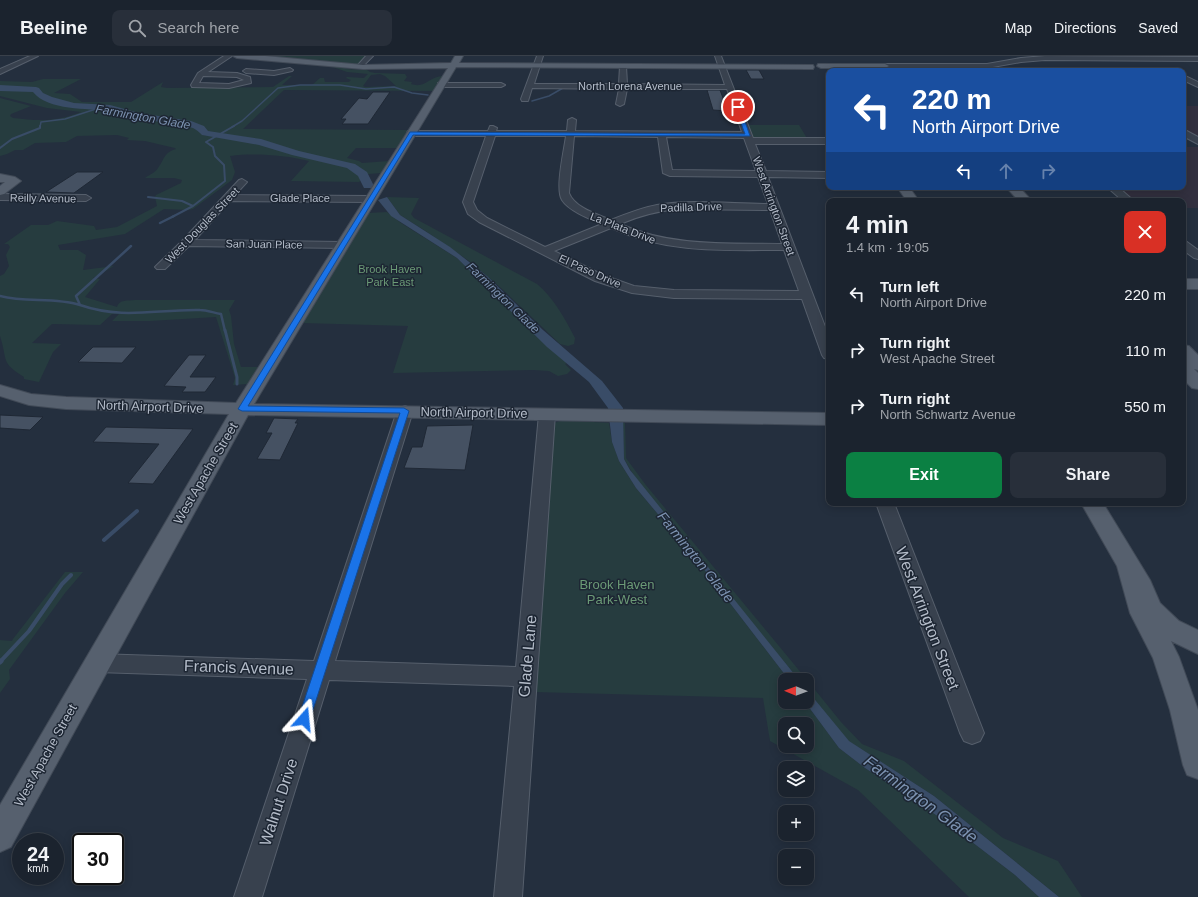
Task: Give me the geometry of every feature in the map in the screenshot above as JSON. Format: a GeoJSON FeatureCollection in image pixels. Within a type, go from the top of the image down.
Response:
{"type":"FeatureCollection","features":[{"type":"Feature","properties":{"kind":"main road"},"geometry":{"type":"LineString","coordinates":[[237,56],[359,67],[412,67],[455,64],[536,66],[622,64],[840,66],[871,68]]}},
{"type":"Feature","properties":{"kind":"main road"},"geometry":{"type":"LineString","coordinates":[[875,57],[886,68]]}},
{"type":"Feature","properties":{"kind":"main road","name":"West Apache Street"},"geometry":{"type":"LineString","coordinates":[[0,836],[242,409],[455,64]]}},
{"type":"Feature","properties":{"kind":"main road"},"geometry":{"type":"LineString","coordinates":[[0,178],[15,181],[0,191]]}},
{"type":"Feature","properties":{"kind":"main road"},"geometry":{"type":"LineString","coordinates":[[1015,190],[1023,198]]}},
{"type":"Feature","properties":{"kind":"main road"},"geometry":{"type":"LineString","coordinates":[[1186,284],[1198,284]]}},
{"type":"Feature","properties":{"kind":"main road"},"geometry":{"type":"LineString","coordinates":[[1186,353],[1198,365]]}},
{"type":"Feature","properties":{"kind":"main road"},"geometry":{"type":"LineString","coordinates":[[1186,371],[1198,384]]}},
{"type":"Feature","properties":{"kind":"main road","name":"North Airport Drive"},"geometry":{"type":"LineString","coordinates":[[0,390],[29,399],[46,402],[242,409],[826,418]]}},
{"type":"Feature","properties":{"kind":"main road"},"geometry":{"type":"LineString","coordinates":[[1094,506],[1135,577],[1150,609],[1156,616],[1177,633],[1198,643]]}},
{"type":"Feature","properties":{"kind":"main road"},"geometry":{"type":"LineString","coordinates":[[1135,577],[1173,616],[1198,630]]}},
{"type":"Feature","properties":{"kind":"main road"},"geometry":{"type":"LineString","coordinates":[[1135,577],[1143,613],[1166,657],[1184,710],[1198,765]]}},
{"type":"Feature","properties":{"kind":"street"},"geometry":{"type":"LineString","coordinates":[[0,72],[35,56]]}},
{"type":"Feature","properties":{"kind":"street"},"geometry":{"type":"LineString","coordinates":[[200,74],[237,75],[248,78],[248,81],[228,86],[195,85],[200,74],[229,56]]}},
{"type":"Feature","properties":{"kind":"street"},"geometry":{"type":"LineString","coordinates":[[359,67],[370,56]]}},
{"type":"Feature","properties":{"kind":"street"},"geometry":{"type":"LineString","coordinates":[[526,99],[540,56]]}},
{"type":"Feature","properties":{"kind":"street","name":"West Arrington Street"},"geometry":{"type":"LineString","coordinates":[[718,56],[826,343]]}},
{"type":"Feature","properties":{"kind":"street"},"geometry":{"type":"LineString","coordinates":[[1056,57],[1072,67]]}},
{"type":"Feature","properties":{"kind":"street"},"geometry":{"type":"LineString","coordinates":[[966,68],[1056,57],[1198,59]]}},
{"type":"Feature","properties":{"kind":"street"},"geometry":{"type":"LineString","coordinates":[[1143,58],[1163,68]]}},
{"type":"Feature","properties":{"kind":"street"},"geometry":{"type":"LineString","coordinates":[[237,75],[271,59]]}},
{"type":"Feature","properties":{"kind":"street"},"geometry":{"type":"LineString","coordinates":[[978,59],[990,68]]}},
{"type":"Feature","properties":{"kind":"street"},"geometry":{"type":"LineString","coordinates":[[944,60],[955,68]]}},
{"type":"Feature","properties":{"kind":"street"},"geometry":{"type":"LineString","coordinates":[[620,104],[623,86],[622,64]]}},
{"type":"Feature","properties":{"kind":"street"},"geometry":{"type":"LineString","coordinates":[[246,71],[271,73],[286,72],[290,70]]}},
{"type":"Feature","properties":{"kind":"street"},"geometry":{"type":"LineString","coordinates":[[1186,78],[1196,83]]}},
{"type":"Feature","properties":{"kind":"street"},"geometry":{"type":"LineString","coordinates":[[1186,82],[1196,83]]}},
{"type":"Feature","properties":{"kind":"street"},"geometry":{"type":"LineString","coordinates":[[441,85],[501,85]]}},
{"type":"Feature","properties":{"kind":"street","name":"North Lorena Avenue"},"geometry":{"type":"LineString","coordinates":[[530,86],[730,86]]}},
{"type":"Feature","properties":{"kind":"street","name":"La Plata Drive"},"geometry":{"type":"LineString","coordinates":[[572,120],[564,189],[567,200],[577,208],[646,238],[679,245],[789,247]]}},
{"type":"Feature","properties":{"kind":"street"},"geometry":{"type":"LineString","coordinates":[[412,133],[492,131],[826,141]]}},
{"type":"Feature","properties":{"kind":"street","name":"El Paso Drive"},"geometry":{"type":"LineString","coordinates":[[492,131],[469,198],[469,208],[477,217],[610,282],[642,291],[674,294],[807,295]]}},
{"type":"Feature","properties":{"kind":"street"},"geometry":{"type":"LineString","coordinates":[[1186,134],[1198,141]]}},
{"type":"Feature","properties":{"kind":"street"},"geometry":{"type":"LineString","coordinates":[[662,135],[666,170],[670,173],[826,175]]}},
{"type":"Feature","properties":{"kind":"street"},"geometry":{"type":"LineString","coordinates":[[1189,145],[1198,145]]}},
{"type":"Feature","properties":{"kind":"street","name":"West Douglas Street"},"geometry":{"type":"LineString","coordinates":[[161,267],[229,198],[242,182]]}},
{"type":"Feature","properties":{"kind":"street"},"geometry":{"type":"LineString","coordinates":[[1116,190],[1125,198]]}},
{"type":"Feature","properties":{"kind":"street","name":"Reilly Avenue"},"geometry":{"type":"LineString","coordinates":[[0,197],[86,198]]}},
{"type":"Feature","properties":{"kind":"street","name":"Glade Place"},"geometry":{"type":"LineString","coordinates":[[229,198],[371,199]]}},
{"type":"Feature","properties":{"kind":"street","name":"Padilla Drive"},"geometry":{"type":"LineString","coordinates":[[545,251],[643,211],[666,207],[774,207]]}},
{"type":"Feature","properties":{"kind":"street","name":"San Juan Place"},"geometry":{"type":"LineString","coordinates":[[186,243],[342,245]]}},
{"type":"Feature","properties":{"kind":"street"},"geometry":{"type":"LineString","coordinates":[[1186,246],[1198,256]]}},
{"type":"Feature","properties":{"kind":"street","name":"Walnut Drive"},"geometry":{"type":"LineString","coordinates":[[248,897],[404,411]]}},
{"type":"Feature","properties":{"kind":"street","name":"Glade Lane"},"geometry":{"type":"LineString","coordinates":[[508,897],[547,414]]}},
{"type":"Feature","properties":{"kind":"street","name":"West Arrington Street"},"geometry":{"type":"LineString","coordinates":[[886,506],[972,733]]}},
{"type":"Feature","properties":{"kind":"street","name":"Francis Avenue"},"geometry":{"type":"LineString","coordinates":[[97,663],[526,677]]}},
{"type":"Feature","properties":{"kind":"shaded area"},"geometry":{"type":"Polygon","coordinates":[[[1186,106],[1198,106],[1198,138],[1186,131],[1186,106]]]}},
{"type":"Feature","properties":{"kind":"shaded area"},"geometry":{"type":"Polygon","coordinates":[[[1186,147],[1198,147],[1198,208],[1186,208],[1186,198],[1131,198],[1121,190],[1186,190],[1186,147]]]}},
{"type":"Feature","properties":{"kind":"green space"},"geometry":{"type":"Polygon","coordinates":[[[245,56],[367,56],[358,65],[245,56]]]}},
{"type":"Feature","properties":{"kind":"green space"},"geometry":{"type":"Polygon","coordinates":[[[333,67],[350,67],[345,69],[367,70],[375,73],[405,74],[407,77],[404,81],[412,82],[411,84],[416,85],[424,84],[434,78],[443,76],[433,91],[284,90],[243,129],[408,130],[397,148],[356,148],[347,158],[362,163],[389,161],[381,173],[367,175],[362,169],[355,165],[341,164],[254,141],[333,164],[351,168],[362,179],[359,182],[291,181],[309,161],[270,155],[230,156],[235,172],[232,180],[193,209],[164,209],[125,234],[58,245],[60,250],[78,250],[86,255],[83,270],[114,266],[93,278],[100,279],[85,297],[117,307],[118,304],[122,302],[135,300],[235,300],[229,310],[234,344],[241,367],[258,367],[247,384],[233,385],[235,378],[216,317],[150,321],[112,321],[119,314],[112,314],[100,325],[52,324],[32,343],[61,344],[53,352],[39,382],[24,379],[24,377],[11,368],[6,360],[0,336],[0,276],[4,274],[9,266],[6,255],[10,247],[8,244],[4,244],[31,225],[48,225],[57,221],[94,226],[96,230],[117,227],[157,206],[156,195],[181,183],[182,180],[174,178],[145,178],[156,171],[166,154],[176,149],[175,148],[145,141],[127,140],[129,138],[117,135],[77,136],[66,142],[35,143],[23,150],[15,150],[0,156],[0,98],[31,106],[11,114],[10,116],[13,118],[48,120],[64,118],[81,112],[47,108],[0,96],[0,89],[16,89],[34,92],[43,98],[70,107],[105,108],[136,116],[190,124],[199,128],[203,135],[253,141],[209,133],[197,124],[156,117],[139,116],[111,108],[70,105],[47,97],[37,90],[0,88],[0,81],[32,82],[43,79],[81,79],[54,93],[70,94],[82,102],[131,102],[163,82],[161,87],[167,88],[273,87],[289,76],[292,76],[282,85],[312,85],[320,78],[324,78],[325,82],[349,82],[351,80],[346,78],[347,77],[364,78],[368,74],[347,72],[333,67]],[[380,74],[371,75],[363,86],[396,86],[385,76],[380,74]]]}},
{"type":"Feature","properties":{"kind":"green space"},"geometry":{"type":"Polygon","coordinates":[[[748,125],[799,125],[808,140],[753,139],[748,125]]]}},
{"type":"Feature","properties":{"kind":"green space"},"geometry":{"type":"Polygon","coordinates":[[[387,197],[419,198],[411,214],[414,218],[537,284],[554,302],[563,316],[575,338],[574,344],[568,346],[560,344],[501,288],[469,261],[400,215],[387,197]]]}},
{"type":"Feature","properties":{"kind":"green space","name":"Brook Haven Park East"},"geometry":{"type":"Polygon","coordinates":[[[387,212],[401,223],[457,258],[547,346],[567,363],[565,364],[571,370],[567,374],[558,376],[549,371],[533,370],[393,373],[408,326],[302,323],[368,213],[387,212]]]}},
{"type":"Feature","properties":{"kind":"green space","name":"Brook Haven Park-West"},"geometry":{"type":"Polygon","coordinates":[[[564,420],[609,423],[612,442],[619,461],[636,488],[703,568],[784,673],[778,673],[778,709],[810,709],[839,748],[865,768],[942,819],[1015,875],[1039,897],[969,897],[858,790],[814,766],[814,761],[806,761],[792,753],[814,753],[814,717],[778,717],[778,745],[770,741],[763,698],[534,692],[554,423],[564,420]]]}},
{"type":"Feature","properties":{"kind":"green space"},"geometry":{"type":"Polygon","coordinates":[[[623,423],[625,423],[626,458],[645,484],[801,673],[793,673],[639,484],[624,459],[623,423]]]}},
{"type":"Feature","properties":{"kind":"green space"},"geometry":{"type":"Polygon","coordinates":[[[65,572],[83,572],[65,593],[9,670],[10,679],[0,693],[0,640],[12,641],[65,572]]]}},
{"type":"Feature","properties":{"kind":"green space"},"geometry":{"type":"Polygon","coordinates":[[[814,689],[841,722],[862,744],[904,761],[1003,838],[1058,861],[1082,897],[1059,897],[934,796],[848,741],[814,699],[814,689]]]}},
{"type":"Feature","properties":{"kind":"water"},"geometry":{"type":"Polygon","coordinates":[[[387,197],[400,215],[450,247],[487,276],[543,330],[602,381],[623,408],[624,459],[630,470],[793,673],[784,673],[703,568],[636,488],[619,461],[612,442],[608,408],[589,382],[547,347],[457,258],[391,216],[378,200],[387,197]]]}},
{"type":"Feature","properties":{"kind":"water"},"geometry":{"type":"Polygon","coordinates":[[[814,698],[849,741],[934,796],[1059,897],[1039,897],[1015,875],[942,819],[865,768],[839,748],[810,709],[814,709],[814,698]]]}},
{"type":"Feature","properties":{"kind":"building"},"geometry":{"type":"Polygon","coordinates":[[[746,70],[759,70],[764,79],[751,79],[746,70]]]}},
{"type":"Feature","properties":{"kind":"building"},"geometry":{"type":"Polygon","coordinates":[[[707,90],[720,90],[728,111],[713,110],[707,90]]]}},
{"type":"Feature","properties":{"kind":"building"},"geometry":{"type":"Polygon","coordinates":[[[373,92],[390,92],[368,124],[342,124],[346,119],[341,119],[359,98],[367,99],[373,92]]]}},
{"type":"Feature","properties":{"kind":"building"},"geometry":{"type":"Polygon","coordinates":[[[77,172],[103,172],[74,193],[46,192],[77,172]]]}},
{"type":"Feature","properties":{"kind":"building"},"geometry":{"type":"Polygon","coordinates":[[[93,347],[136,347],[122,363],[78,362],[93,347]]]}},
{"type":"Feature","properties":{"kind":"building"},"geometry":{"type":"Polygon","coordinates":[[[189,355],[206,355],[190,377],[216,377],[205,392],[182,392],[186,387],[164,386],[189,355]]]}},
{"type":"Feature","properties":{"kind":"building"},"geometry":{"type":"Polygon","coordinates":[[[0,415],[43,417],[30,430],[0,428],[0,415]]]}},
{"type":"Feature","properties":{"kind":"building"},"geometry":{"type":"Polygon","coordinates":[[[274,418],[298,419],[295,423],[298,423],[280,460],[257,459],[272,433],[266,433],[274,418]]]}},
{"type":"Feature","properties":{"kind":"building"},"geometry":{"type":"Polygon","coordinates":[[[473,425],[465,470],[404,468],[412,447],[422,447],[427,426],[473,425]]]}},
{"type":"Feature","properties":{"kind":"building"},"geometry":{"type":"Polygon","coordinates":[[[106,427],[193,429],[153,484],[128,483],[159,444],[93,442],[106,427]]]}},
{"type":"Feature","properties":{"kind":"waterway"},"geometry":{"type":"LineString","coordinates":[[232,127],[242,121],[278,88],[300,85],[340,85],[366,89],[394,87],[412,93],[428,95]]}},
{"type":"Feature","properties":{"kind":"waterway","name":"Farmington Glade"},"geometry":{"type":"LineString","coordinates":[[0,88],[36,90],[40,95],[49,99],[73,106],[110,108],[138,116],[191,124],[201,128],[205,133],[261,142],[296,153],[351,166],[363,174],[368,186]]}},
{"type":"Feature","properties":{"kind":"waterway"},"geometry":{"type":"LineString","coordinates":[[532,101],[549,96],[563,88]]}},
{"type":"Feature","properties":{"kind":"waterway"},"geometry":{"type":"LineString","coordinates":[[40,127],[41,122],[65,119],[99,108]]}},
{"type":"Feature","properties":{"kind":"waterway"},"geometry":{"type":"LineString","coordinates":[[193,206],[225,181],[224,165],[215,156],[213,147],[206,142],[234,126]]}},
{"type":"Feature","properties":{"kind":"waterway"},"geometry":{"type":"LineString","coordinates":[[0,148],[12,139],[40,127]]}},
{"type":"Feature","properties":{"kind":"waterway"},"geometry":{"type":"LineString","coordinates":[[148,197],[182,201],[193,206]]}},
{"type":"Feature","properties":{"kind":"waterway"},"geometry":{"type":"LineString","coordinates":[[172,217],[193,206]]}},
{"type":"Feature","properties":{"kind":"waterway"},"geometry":{"type":"LineString","coordinates":[[160,223],[172,217]]}},
{"type":"Feature","properties":{"kind":"waterway"},"geometry":{"type":"LineString","coordinates":[[80,305],[76,296],[131,246]]}},
{"type":"Feature","properties":{"kind":"waterway"},"geometry":{"type":"LineString","coordinates":[[0,296],[20,299],[60,301],[80,305]]}},
{"type":"Feature","properties":{"kind":"waterway"},"geometry":{"type":"LineString","coordinates":[[80,305],[111,312],[126,313],[205,310],[221,314],[225,331]]}},
{"type":"Feature","properties":{"kind":"waterway"},"geometry":{"type":"LineString","coordinates":[[225,330],[237,377],[237,384]]}},
{"type":"Feature","properties":{"kind":"waterway"},"geometry":{"type":"LineString","coordinates":[[104,540],[137,511]]}},
{"type":"Feature","properties":{"kind":"waterway"},"geometry":{"type":"LineString","coordinates":[[1,661],[0,662],[29,631],[62,584],[71,575]]}},
{"type":"Feature","properties":{"kind":"route"},"geometry":{"type":"LineString","coordinates":[[304,719],[404,411],[242,409],[412,133],[748,135],[738,107]]}}]}
